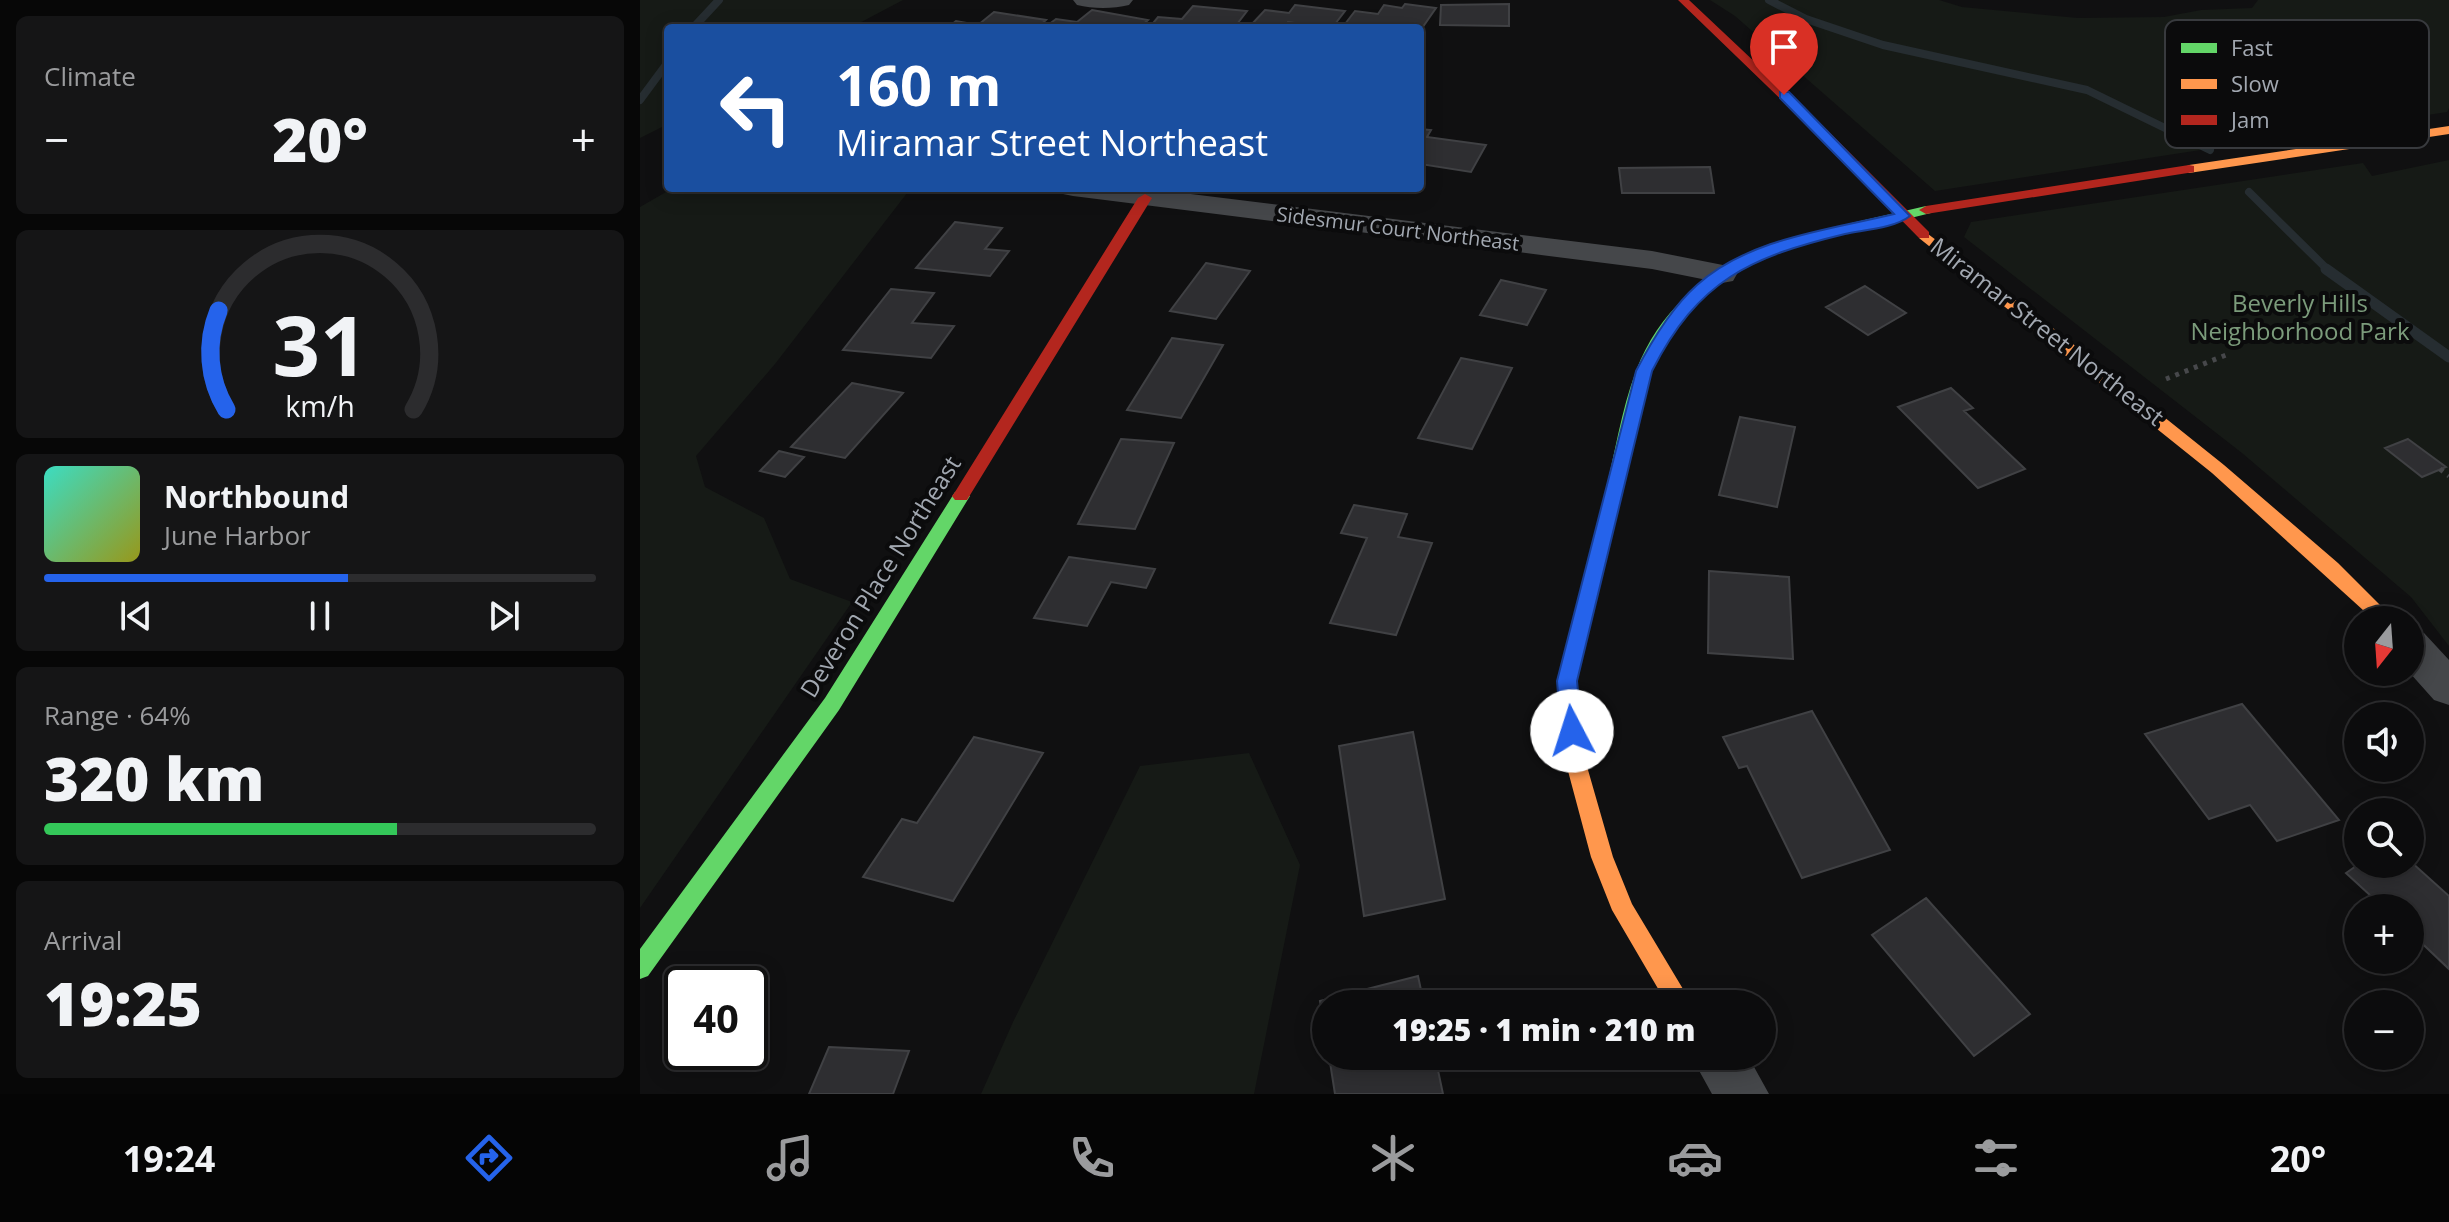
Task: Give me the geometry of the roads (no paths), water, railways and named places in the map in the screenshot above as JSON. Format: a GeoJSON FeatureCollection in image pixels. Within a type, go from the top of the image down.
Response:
{"type":"FeatureCollection","features":[{"type":"Feature","properties":{"kind":"street"},"geometry":{"type":"LineString","coordinates":[[1085,0],[1121,0]]}},
{"type":"Feature","properties":{"kind":"street","name":"Miramar Street Northeast"},"geometry":{"type":"LineString","coordinates":[[1683,0],[1812,122],[1903,216],[2229,476],[2311,546],[2372,606]]}},
{"type":"Feature","properties":{"kind":"street"},"geometry":{"type":"LineString","coordinates":[[2429,133],[2449,130]]}},
{"type":"Feature","properties":{"kind":"street"},"geometry":{"type":"LineString","coordinates":[[1672,990],[1623,910],[1602,857],[1574,756],[1567,681],[1644,371],[1662,336],[1702,288],[1722,274],[1783,245],[1944,206],[2329,148]]}},
{"type":"Feature","properties":{"kind":"street","name":"Sidesmur Court Northeast"},"geometry":{"type":"LineString","coordinates":[[1102,192],[1652,260],[1722,274]]}},
{"type":"Feature","properties":{"kind":"street","name":"Deveron Place Northeast"},"geometry":{"type":"LineString","coordinates":[[640,968],[832,704],[1145,198]]}},
{"type":"Feature","properties":{"kind":"street"},"geometry":{"type":"LineString","coordinates":[[2424,660],[2449,688]]}},
{"type":"Feature","properties":{"kind":"street"},"geometry":{"type":"LineString","coordinates":[[1727,1070],[1743,1094]]}},
{"type":"Feature","properties":{"kind":"waterway"},"geometry":{"type":"LineString","coordinates":[[697,24],[719,0]]}},
{"type":"Feature","properties":{"kind":"waterway"},"geometry":{"type":"LineString","coordinates":[[1769,0],[1806,19],[1883,45],[2087,90],[2165,128]]}},
{"type":"Feature","properties":{"kind":"waterway"},"geometry":{"type":"LineString","coordinates":[[640,100],[664,67]]}},
{"type":"Feature","properties":{"kind":"waterway"},"geometry":{"type":"LineString","coordinates":[[2206,148],[2210,150]]}},
{"type":"Feature","properties":{"kind":"waterway"},"geometry":{"type":"LineString","coordinates":[[2249,192],[2329,271]]}},
{"type":"Feature","properties":{"kind":"waterway"},"geometry":{"type":"LineString","coordinates":[[2326,269],[2449,357]]}},
{"type":"Feature","properties":{"kind":"park label","name":"Beverly Hills Neighborhood Park"},"geometry":{"type":"Point","coordinates":[2300,318]}}]}
